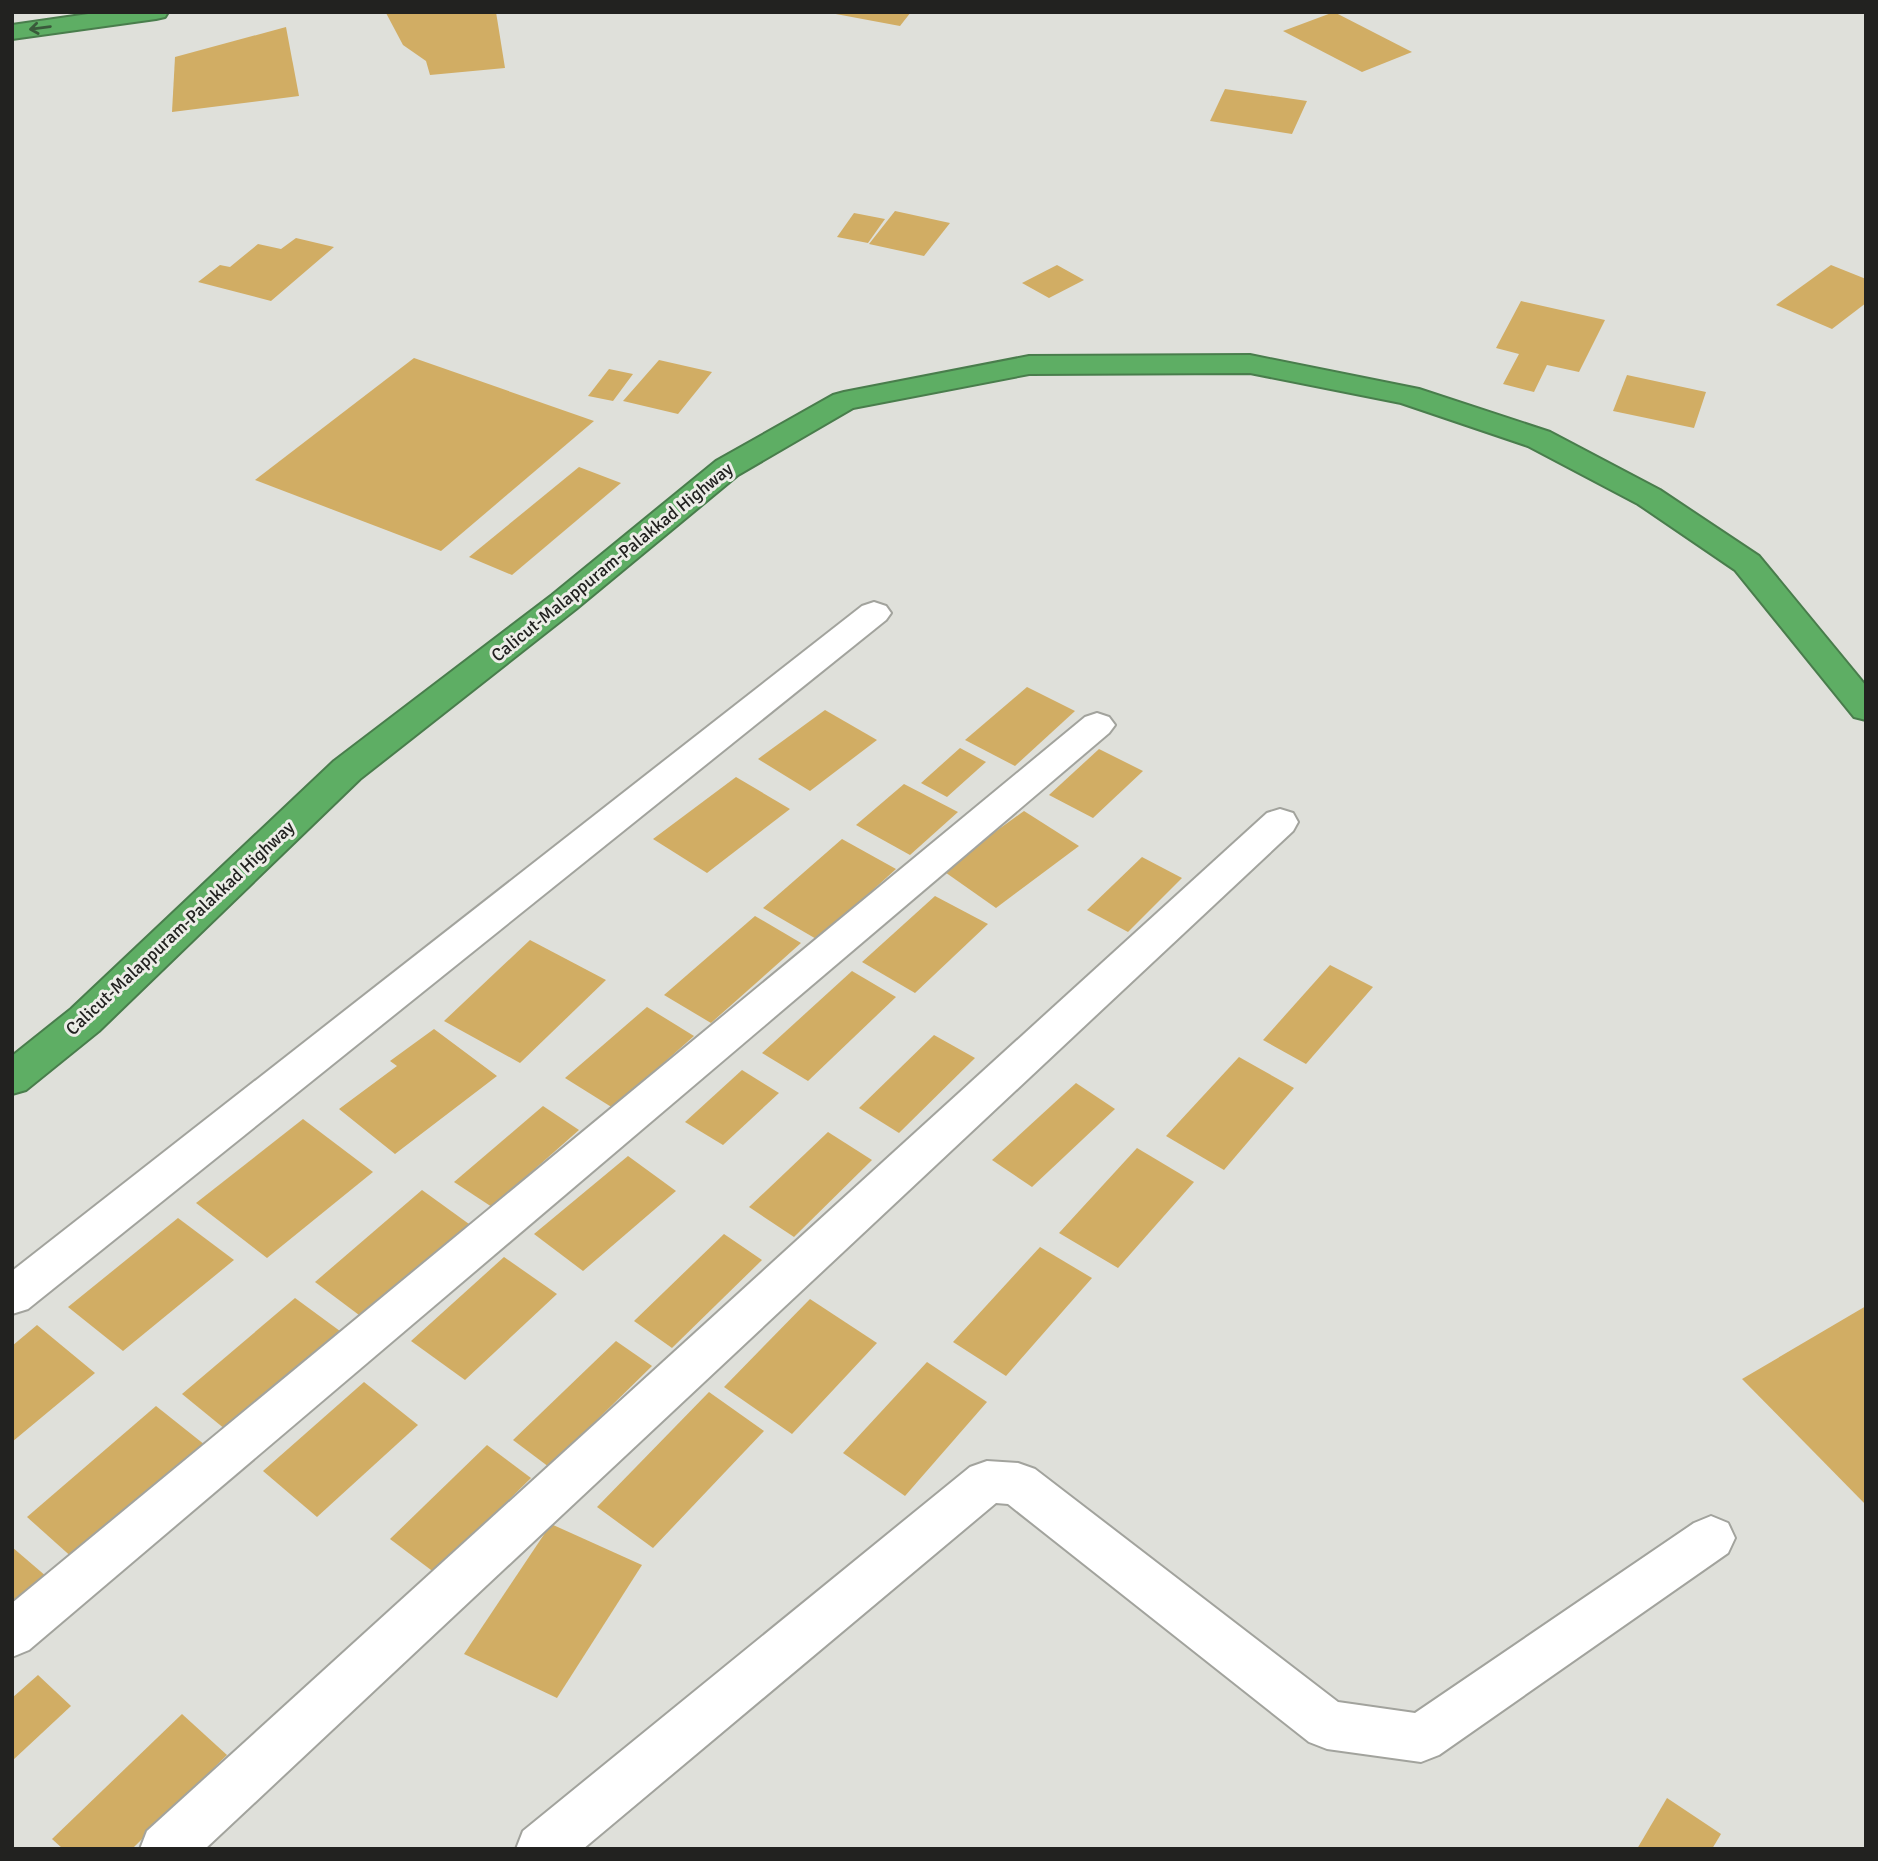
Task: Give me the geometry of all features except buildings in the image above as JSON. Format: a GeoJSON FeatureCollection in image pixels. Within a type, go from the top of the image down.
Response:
{"type":"FeatureCollection","features":[{"type":"Feature","properties":{"kind":"highway"},"geometry":{"type":"LineString","coordinates":[[12,32],[156,12]]}},
{"type":"Feature","properties":{"kind":"highway","name":"Calicut-Malappuram-Palakkad Highway"},"geometry":{"type":"LineString","coordinates":[[12,1080],[85,1020],[347,770],[564,602],[727,468],[844,401],[1029,365],[1250,364],[1408,395],[1539,439],[1649,497],[1747,563],[1866,709]]}},
{"type":"Feature","properties":{"kind":"lane"},"geometry":{"type":"LineString","coordinates":[[12,1296],[874,613]]}},
{"type":"Feature","properties":{"kind":"lane"},"geometry":{"type":"LineString","coordinates":[[12,1634],[1097,725]]}},
{"type":"Feature","properties":{"kind":"lane"},"geometry":{"type":"LineString","coordinates":[[166,1849],[1280,822]]}},
{"type":"Feature","properties":{"kind":"lane"},"geometry":{"type":"LineString","coordinates":[[542,1849],[987,1482],[1017,1484],[1327,1725],[1421,1738],[1711,1538]]}}]}
